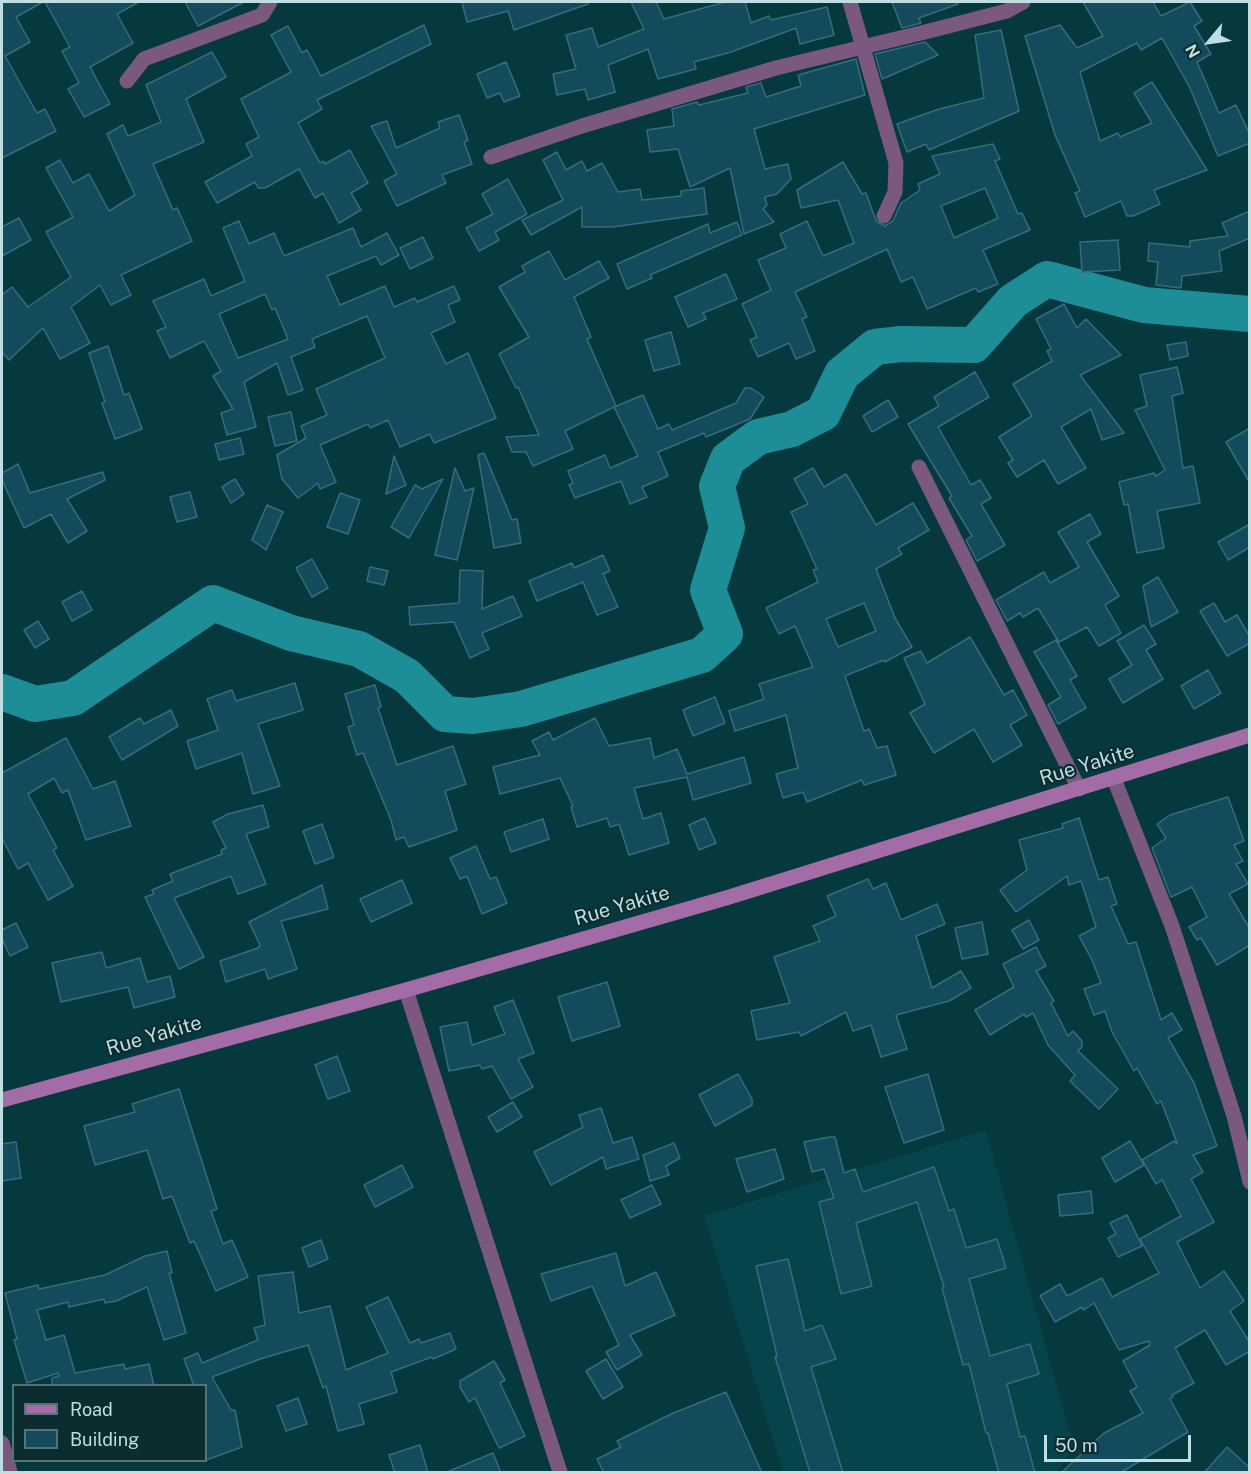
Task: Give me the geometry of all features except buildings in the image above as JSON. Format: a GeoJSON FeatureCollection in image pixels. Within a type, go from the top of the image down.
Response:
{"type":"FeatureCollection","features":[{"type":"Feature","properties":{"kind":"main road","name":"Rue Yakite"},"geometry":{"type":"LineString","coordinates":[[2,1100],[406,990],[726,898],[1250,735]]}},
{"type":"Feature","properties":{"kind":"street"},"geometry":{"type":"LineString","coordinates":[[127,81],[144,59],[262,15],[270,2]]}},
{"type":"Feature","properties":{"kind":"street"},"geometry":{"type":"LineString","coordinates":[[850,2],[896,163],[895,192],[884,216]]}},
{"type":"Feature","properties":{"kind":"street"},"geometry":{"type":"LineString","coordinates":[[491,157],[648,106],[864,45],[996,13],[1023,2]]}},
{"type":"Feature","properties":{"kind":"street"},"geometry":{"type":"LineString","coordinates":[[919,467],[1079,789]]}},
{"type":"Feature","properties":{"kind":"street"},"geometry":{"type":"LineString","coordinates":[[1114,779],[1175,937],[1234,1116],[1250,1182]]}},
{"type":"Feature","properties":{"kind":"street"},"geometry":{"type":"LineString","coordinates":[[406,990],[560,1473]]}},
{"type":"Feature","properties":{"kind":"street"},"geometry":{"type":"LineString","coordinates":[[2,1443],[10,1473]]}},
{"type":"Feature","properties":{"kind":"shaded area"},"geometry":{"type":"Polygon","coordinates":[[[986,1130],[1074,1448],[1057,1472],[783,1472],[704,1216],[986,1130]]]}},
{"type":"Feature","properties":{"kind":"waterway"},"geometry":{"type":"LineString","coordinates":[[2,692],[35,704],[73,698],[213,603],[291,633],[359,649],[407,676],[445,714],[473,716],[521,709],[702,655],[725,634],[708,590],[727,528],[717,486],[728,459],[758,437],[792,429],[823,413],[842,374],[875,347],[901,344],[974,345],[1013,301],[1047,279],[1144,305],[1250,314]]}}]}
